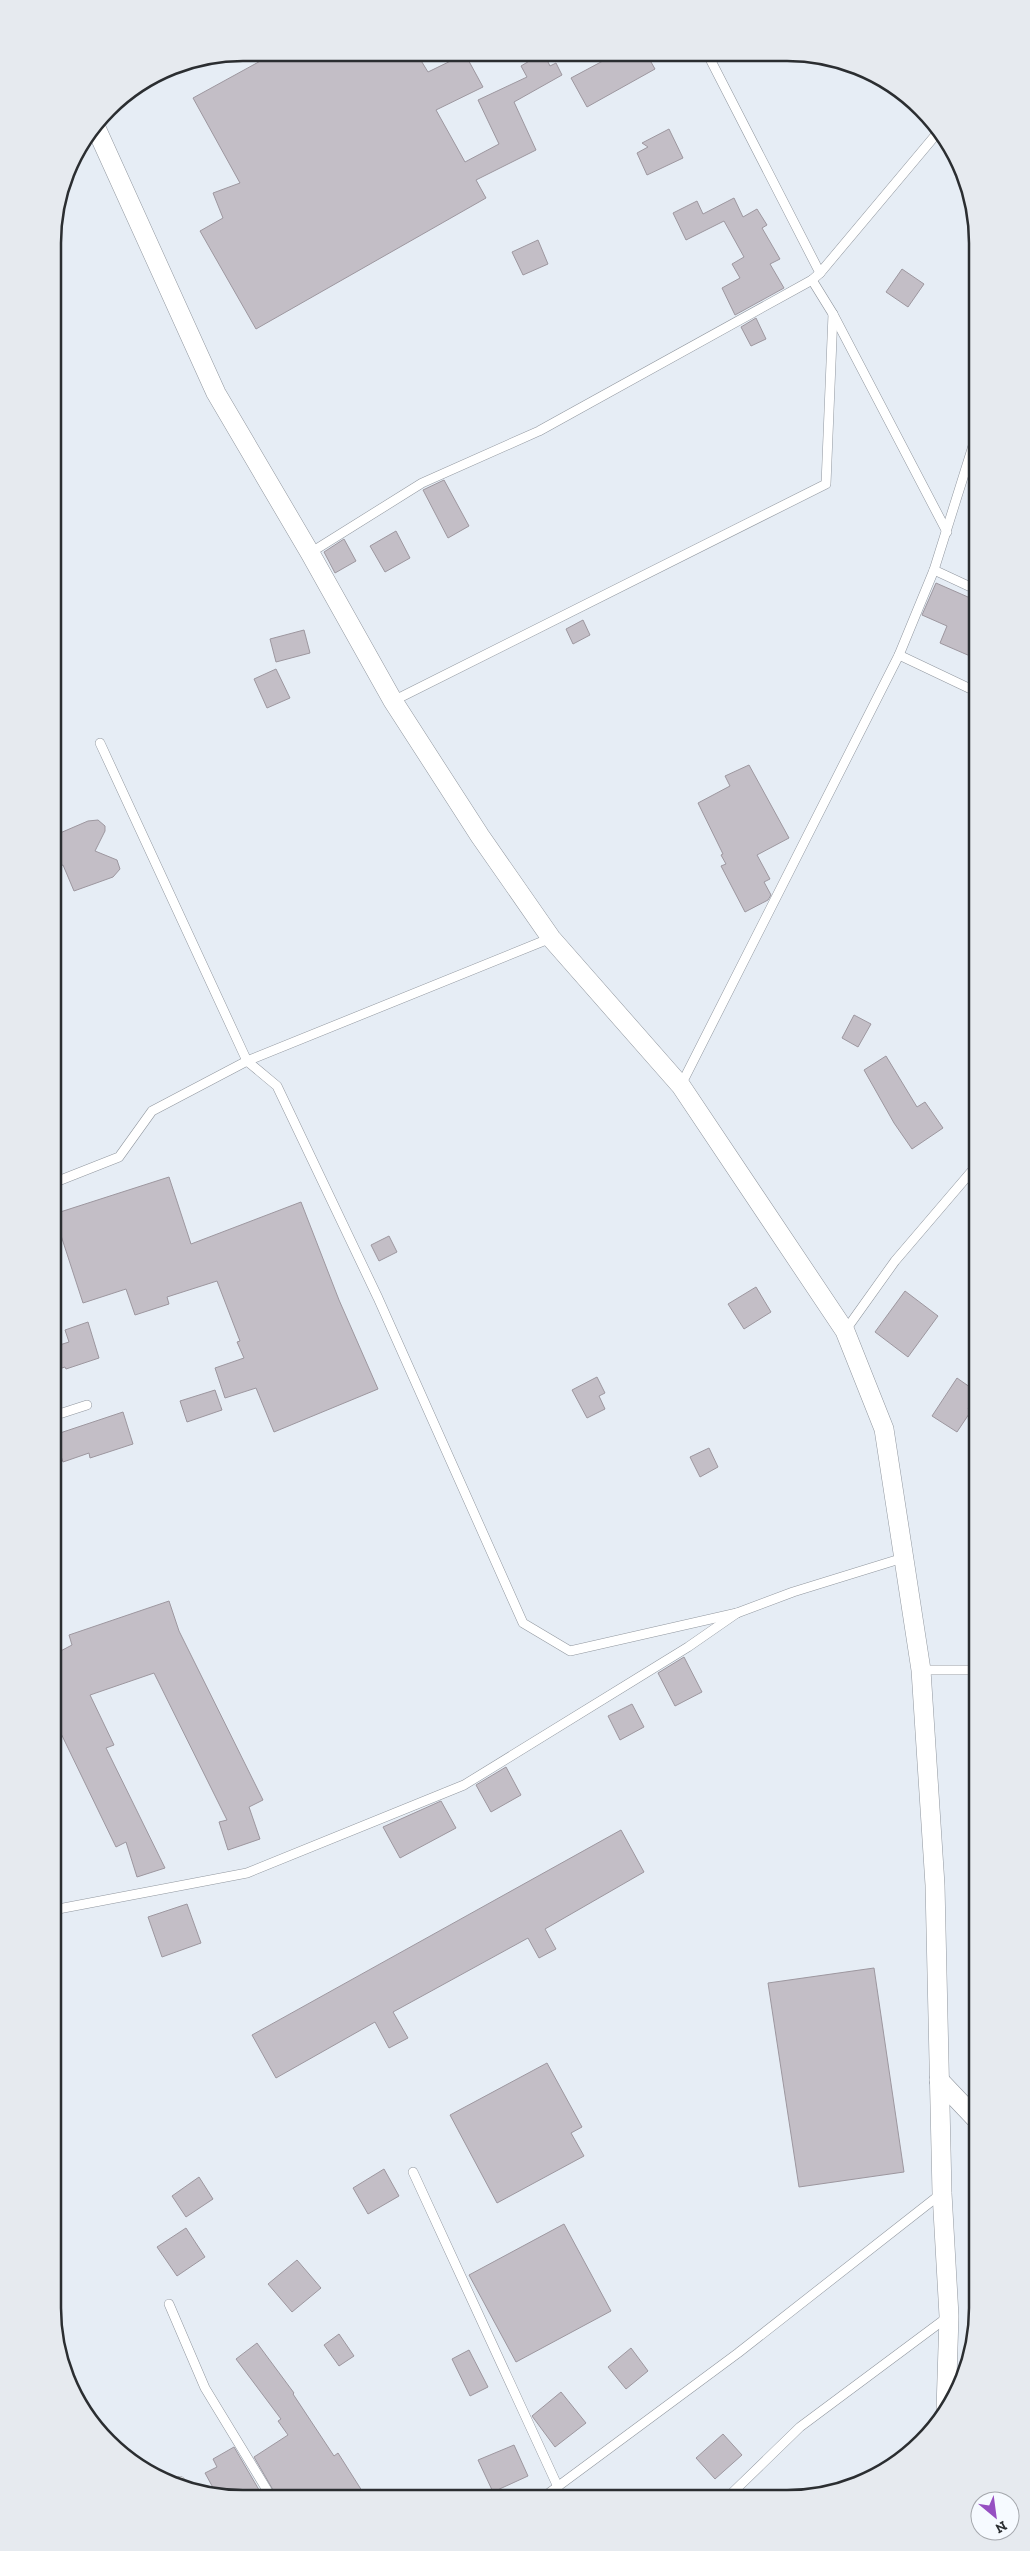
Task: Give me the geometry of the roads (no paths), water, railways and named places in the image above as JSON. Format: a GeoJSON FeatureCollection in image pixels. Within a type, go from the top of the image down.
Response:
{"type":"FeatureCollection","features":[{"type":"Feature","properties":{"kind":"street"},"geometry":{"type":"LineString","coordinates":[[98,133],[216,393],[310,553],[393,701],[480,836],[551,938],[681,1086],[845,1331],[884,1429],[902,1558],[921,1670],[935,1885],[942,2193],[949,2316],[946,2395]]}},
{"type":"Feature","properties":{"kind":"street"},"geometry":{"type":"LineString","coordinates":[[939,2080],[969,2112]]}},
{"type":"Feature","properties":{"kind":"lane"},"geometry":{"type":"LineString","coordinates":[[711,61],[820,273]]}},
{"type":"Feature","properties":{"kind":"lane"},"geometry":{"type":"LineString","coordinates":[[310,553],[422,483],[539,431],[812,280],[820,273],[934,137]]}},
{"type":"Feature","properties":{"kind":"lane"},"geometry":{"type":"LineString","coordinates":[[812,280],[833,314],[947,532]]}},
{"type":"Feature","properties":{"kind":"lane"},"geometry":{"type":"LineString","coordinates":[[393,701],[826,484],[833,314]]}},
{"type":"Feature","properties":{"kind":"lane"},"geometry":{"type":"LineString","coordinates":[[681,1086],[899,654],[934,570],[969,462]]}},
{"type":"Feature","properties":{"kind":"lane"},"geometry":{"type":"LineString","coordinates":[[934,570],[969,586]]}},
{"type":"Feature","properties":{"kind":"lane"},"geometry":{"type":"LineString","coordinates":[[899,654],[969,688]]}},
{"type":"Feature","properties":{"kind":"lane"},"geometry":{"type":"LineString","coordinates":[[100,743],[247,1061],[277,1086],[378,1298],[523,1623],[570,1651],[737,1613],[793,1592],[902,1558]]}},
{"type":"Feature","properties":{"kind":"lane"},"geometry":{"type":"LineString","coordinates":[[61,1179],[119,1157],[152,1110],[247,1061],[551,938]]}},
{"type":"Feature","properties":{"kind":"lane"},"geometry":{"type":"LineString","coordinates":[[845,1331],[894,1262],[969,1174]]}},
{"type":"Feature","properties":{"kind":"lane"},"geometry":{"type":"LineString","coordinates":[[61,1413],[87,1405]]}},
{"type":"Feature","properties":{"kind":"lane"},"geometry":{"type":"LineString","coordinates":[[61,1908],[247,1873],[464,1785],[688,1646],[737,1613]]}},
{"type":"Feature","properties":{"kind":"lane"},"geometry":{"type":"LineString","coordinates":[[921,1670],[969,1670]]}},
{"type":"Feature","properties":{"kind":"lane"},"geometry":{"type":"LineString","coordinates":[[413,2172],[558,2487]]}},
{"type":"Feature","properties":{"kind":"lane"},"geometry":{"type":"LineString","coordinates":[[554,2490],[738,2353],[942,2193]]}},
{"type":"Feature","properties":{"kind":"lane"},"geometry":{"type":"LineString","coordinates":[[169,2304],[205,2388],[267,2490]]}},
{"type":"Feature","properties":{"kind":"lane"},"geometry":{"type":"LineString","coordinates":[[734,2490],[800,2427],[949,2316]]}}]}
